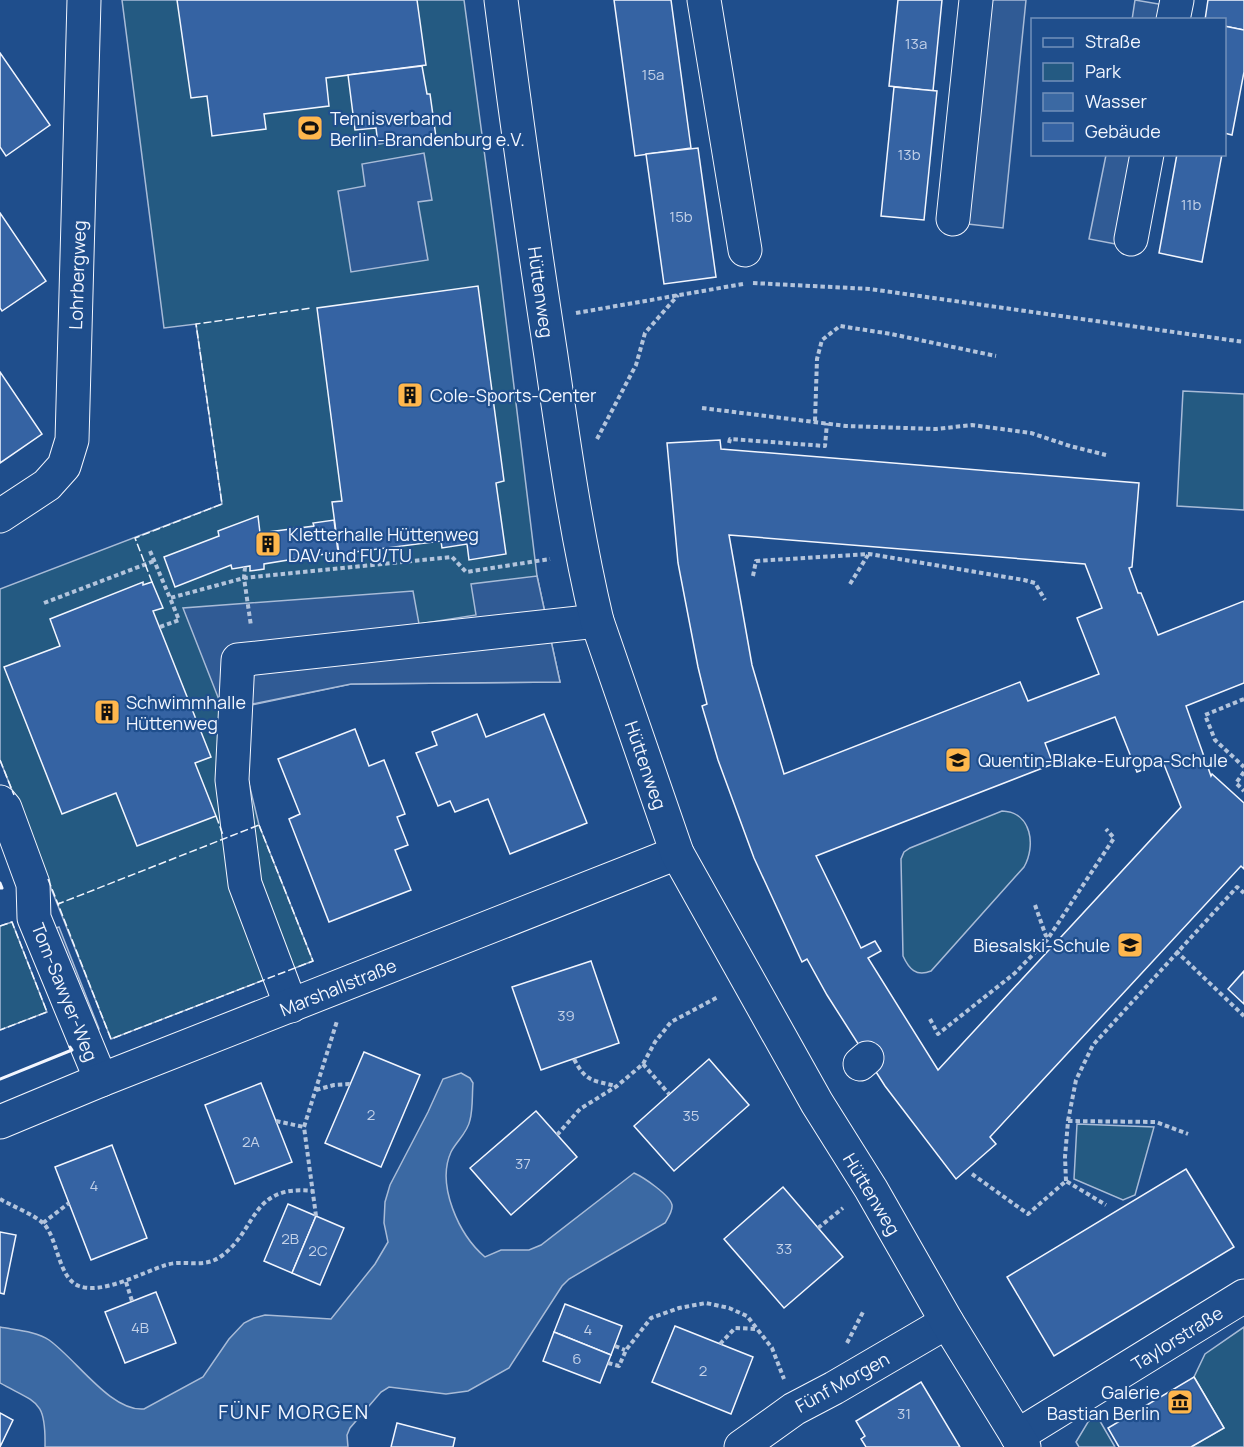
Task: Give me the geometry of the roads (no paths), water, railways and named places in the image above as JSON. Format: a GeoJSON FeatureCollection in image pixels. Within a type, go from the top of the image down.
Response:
{"type":"FeatureCollection","features":[{"type":"Feature","properties":{"kind":"main road","name":"Lohrbergweg"},"geometry":{"type":"LineString","coordinates":[[0,516],[47,485],[64,466],[72,440],[84,0]]}},
{"type":"Feature","properties":{"kind":"main road","name":"Hüttenweg"},"geometry":{"type":"LineString","coordinates":[[501,0],[524,176],[570,489],[597,621],[677,853],[817,1103],[871,1189],[947,1322],[1021,1442]]}},
{"type":"Feature","properties":{"kind":"main road"},"geometry":{"type":"LineString","coordinates":[[704,0],[745,250]]}},
{"type":"Feature","properties":{"kind":"main road"},"geometry":{"type":"LineString","coordinates":[[953,219],[976,0]]}},
{"type":"Feature","properties":{"kind":"main road"},"geometry":{"type":"LineString","coordinates":[[1173,18],[1177,0]]}},
{"type":"Feature","properties":{"kind":"main road"},"geometry":{"type":"LineString","coordinates":[[1131,239],[1147,156]]}},
{"type":"Feature","properties":{"kind":"main road"},"geometry":{"type":"LineString","coordinates":[[291,1006],[245,884],[232,780],[238,660],[597,621]]}},
{"type":"Feature","properties":{"kind":"main road","name":"Tom-Sawyer-Weg"},"geometry":{"type":"LineString","coordinates":[[0,802],[5,808],[33,884],[34,918],[101,1080]]}},
{"type":"Feature","properties":{"kind":"main road","name":"Marshallstraße"},"geometry":{"type":"LineString","coordinates":[[0,1122],[677,853]]}},
{"type":"Feature","properties":{"kind":"main road","name":"Taylorstraße"},"geometry":{"type":"LineString","coordinates":[[1021,1442],[1244,1296]]}},
{"type":"Feature","properties":{"kind":"main road","name":"Fünf Morgen"},"geometry":{"type":"LineString","coordinates":[[741,1447],[794,1408],[834,1388],[947,1322]]}},
{"type":"Feature","properties":{"kind":"water"},"geometry":{"type":"Polygon","coordinates":[[[461,1073],[470,1078],[473,1083],[472,1111],[467,1129],[451,1152],[446,1179],[448,1194],[459,1223],[475,1248],[485,1257],[501,1250],[529,1250],[541,1245],[634,1173],[656,1187],[670,1201],[672,1210],[665,1223],[569,1279],[562,1286],[509,1368],[468,1391],[446,1394],[389,1387],[381,1392],[350,1428],[347,1435],[348,1447],[45,1447],[44,1420],[37,1405],[0,1383],[0,1327],[44,1337],[94,1383],[119,1402],[132,1408],[144,1409],[203,1377],[229,1339],[244,1323],[254,1318],[265,1315],[331,1319],[375,1264],[388,1242],[384,1223],[385,1202],[390,1185],[443,1079],[461,1073]]]}},
{"type":"Feature","properties":{"kind":"place","name":"Tennisverband Berlin-Brandenburg e.V."},"geometry":{"type":"Point","coordinates":[310,128]}},
{"type":"Feature","properties":{"kind":"place","name":"Cole-Sports-Center"},"geometry":{"type":"Point","coordinates":[410,395]}},
{"type":"Feature","properties":{"kind":"place","name":"Kletterhalle Hüttenweg DAV und FU/TU"},"geometry":{"type":"Point","coordinates":[268,544]}},
{"type":"Feature","properties":{"kind":"place","name":"Schwimmhalle Hüttenweg"},"geometry":{"type":"Point","coordinates":[107,712]}},
{"type":"Feature","properties":{"kind":"place","name":"Quentin-Blake-Europa-Schule"},"geometry":{"type":"Point","coordinates":[958,760]}},
{"type":"Feature","properties":{"kind":"place","name":"Biesalski-Schule"},"geometry":{"type":"Point","coordinates":[1130,945]}},
{"type":"Feature","properties":{"kind":"place","name":"Galerie Bastian Berlin"},"geometry":{"type":"Point","coordinates":[1180,1402]}},
{"type":"Feature","properties":{"kind":"district","name":"FÜNF MORGEN"},"geometry":{"type":"Point","coordinates":[294,1411]}}]}
